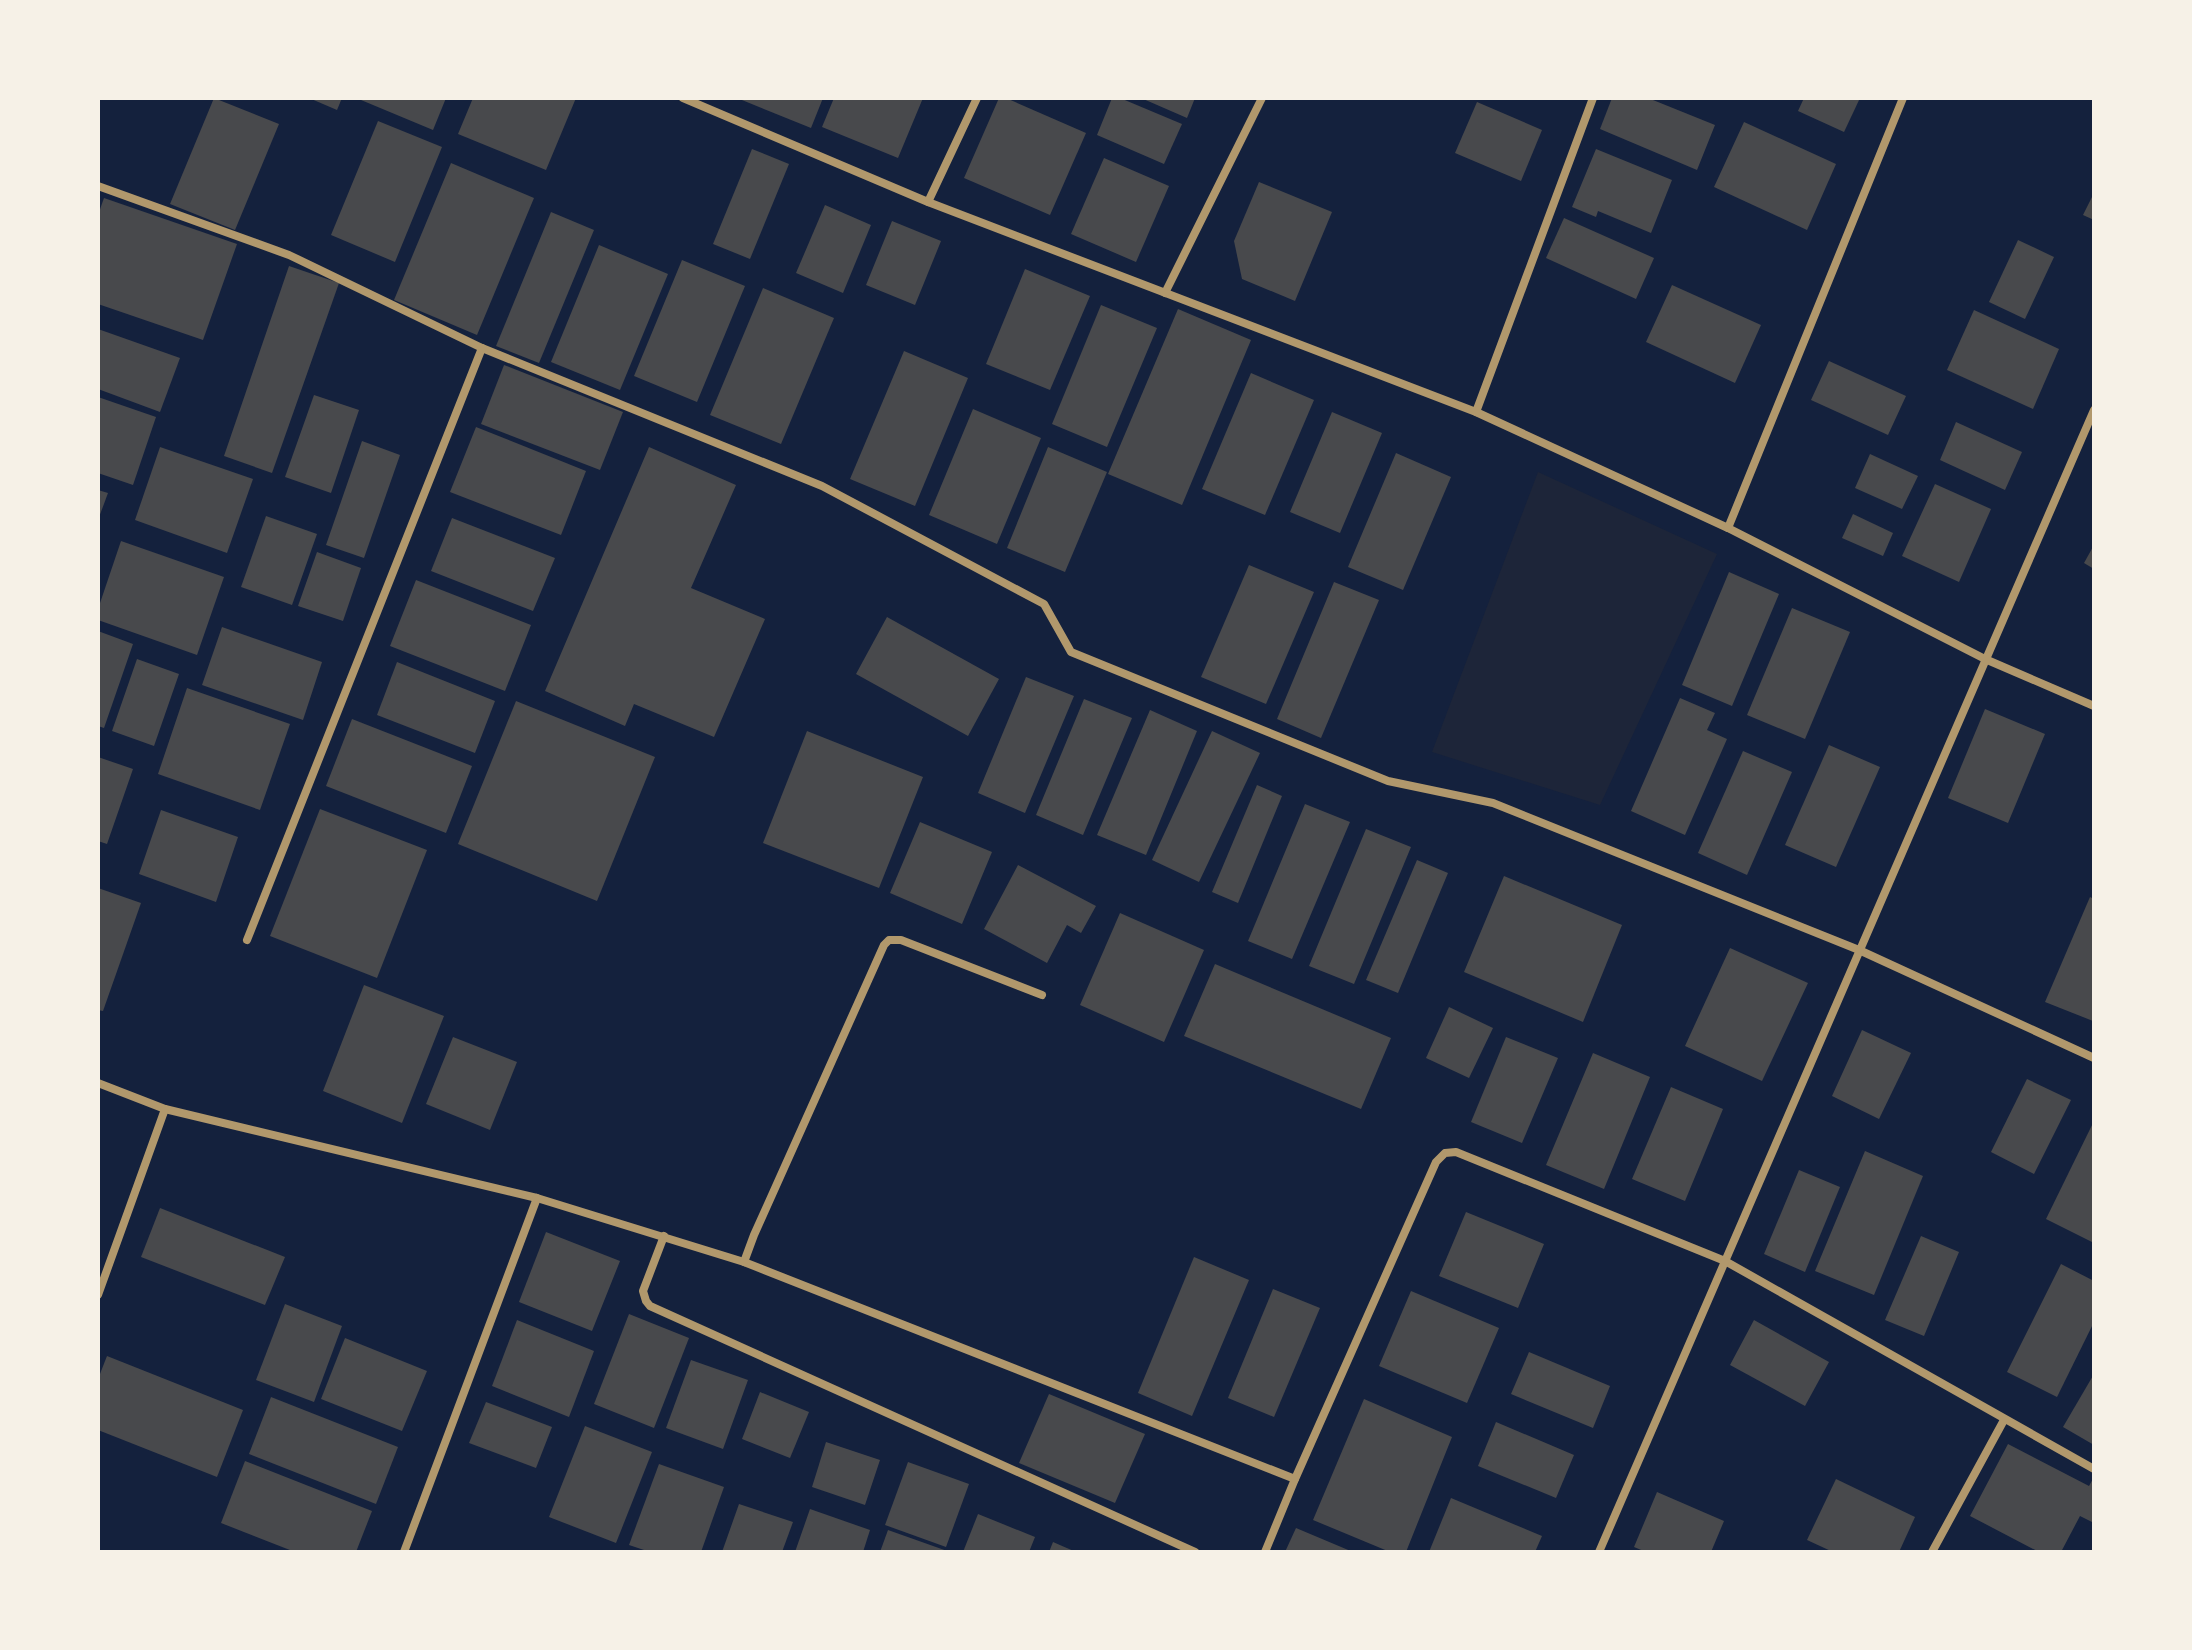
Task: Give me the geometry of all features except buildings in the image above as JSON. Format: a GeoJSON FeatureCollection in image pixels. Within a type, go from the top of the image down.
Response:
{"type":"FeatureCollection","features":[{"type":"Feature","properties":{"kind":"street"},"geometry":{"type":"LineString","coordinates":[[928,202],[977,98]]}},
{"type":"Feature","properties":{"kind":"street"},"geometry":{"type":"LineString","coordinates":[[1165,293],[1262,98]]}},
{"type":"Feature","properties":{"kind":"street"},"geometry":{"type":"LineString","coordinates":[[1476,412],[1593,98]]}},
{"type":"Feature","properties":{"kind":"street"},"geometry":{"type":"LineString","coordinates":[[1728,528],[1903,98]]}},
{"type":"Feature","properties":{"kind":"street"},"geometry":{"type":"LineString","coordinates":[[687,99],[928,202],[1476,412],[1728,528],[1985,659],[2094,706]]}},
{"type":"Feature","properties":{"kind":"street"},"geometry":{"type":"LineString","coordinates":[[98,186],[289,255],[482,348],[822,486],[1044,604],[1071,652],[1388,781],[1493,803],[1859,950],[2094,1058]]}},
{"type":"Feature","properties":{"kind":"street"},"geometry":{"type":"LineString","coordinates":[[247,940],[482,348]]}},
{"type":"Feature","properties":{"kind":"street"},"geometry":{"type":"LineString","coordinates":[[1599,1552],[2094,410]]}},
{"type":"Feature","properties":{"kind":"street"},"geometry":{"type":"LineString","coordinates":[[744,1262],[760,1220],[884,945],[889,940],[901,940],[1042,995]]}},
{"type":"Feature","properties":{"kind":"street"},"geometry":{"type":"LineString","coordinates":[[98,1083],[165,1109],[537,1198],[744,1262],[1295,1479]]}},
{"type":"Feature","properties":{"kind":"street"},"geometry":{"type":"LineString","coordinates":[[98,1295],[165,1109]]}},
{"type":"Feature","properties":{"kind":"street"},"geometry":{"type":"LineString","coordinates":[[1265,1552],[1432,1170],[1445,1153],[1467,1154],[1725,1261],[2094,1469]]}},
{"type":"Feature","properties":{"kind":"street"},"geometry":{"type":"LineString","coordinates":[[404,1552],[537,1198]]}},
{"type":"Feature","properties":{"kind":"street"},"geometry":{"type":"LineString","coordinates":[[664,1236],[643,1291],[650,1306],[1195,1552]]}},
{"type":"Feature","properties":{"kind":"street"},"geometry":{"type":"LineString","coordinates":[[1932,1552],[2004,1420]]}},
{"type":"Feature","properties":{"kind":"shaded area"},"geometry":{"type":"Polygon","coordinates":[[[1538,472],[1717,554],[1600,805],[1432,752],[1538,472]]]}}]}
